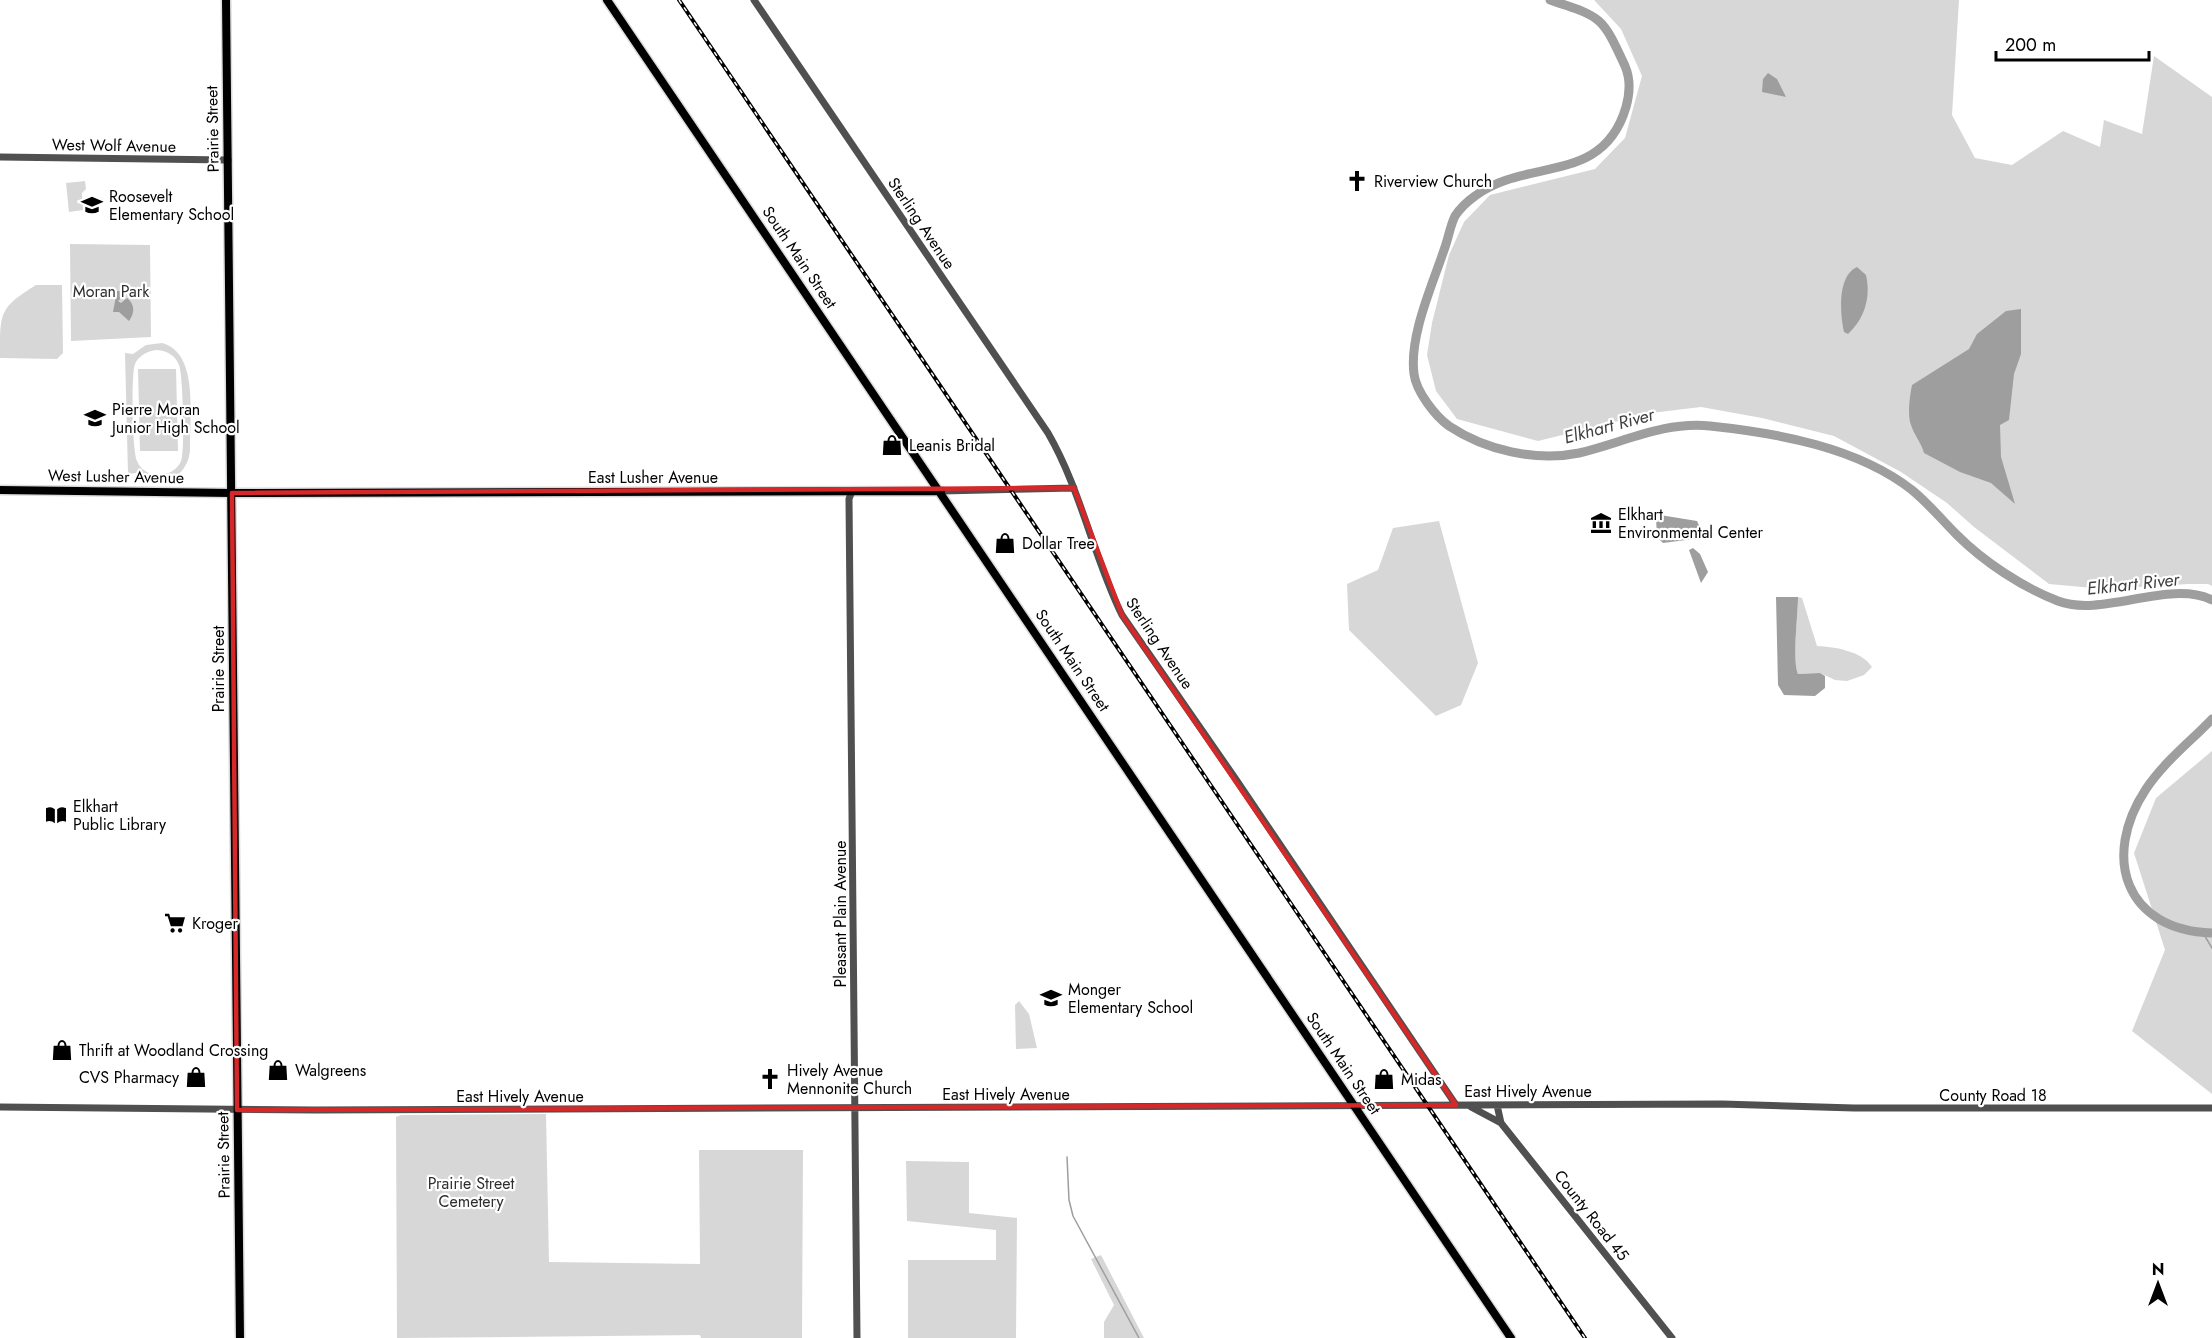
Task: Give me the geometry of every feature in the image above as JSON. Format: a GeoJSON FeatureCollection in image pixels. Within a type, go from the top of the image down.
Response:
{"type":"FeatureCollection","features":[{"type":"Feature","properties":{"kind":"main road","name":"Prairie Street"},"geometry":{"type":"LineString","coordinates":[[226,0],[240,1338]]}},
{"type":"Feature","properties":{"kind":"main road","name":"South Main Street"},"geometry":{"type":"LineString","coordinates":[[607,0],[941,490],[1511,1338]]}},
{"type":"Feature","properties":{"kind":"main road","name":"West Lusher Avenue"},"geometry":{"type":"LineString","coordinates":[[0,490],[232,493]]}},
{"type":"Feature","properties":{"kind":"main road","name":"East Lusher Avenue"},"geometry":{"type":"LineString","coordinates":[[232,493],[941,490]]}},
{"type":"Feature","properties":{"kind":"street","name":"Sterling Avenue"},"geometry":{"type":"LineString","coordinates":[[754,0],[1048,433],[1065,464],[1109,588],[1122,615],[1456,1105]]}},
{"type":"Feature","properties":{"kind":"street","name":"West Wolf Avenue"},"geometry":{"type":"LineString","coordinates":[[0,157],[228,160]]}},
{"type":"Feature","properties":{"kind":"street","name":"East Lusher Avenue"},"geometry":{"type":"LineString","coordinates":[[941,490],[1074,488]]}},
{"type":"Feature","properties":{"kind":"street","name":"Pleasant Plain Avenue"},"geometry":{"type":"LineString","coordinates":[[852,491],[849,499],[857,1338]]}},
{"type":"Feature","properties":{"kind":"street"},"geometry":{"type":"LineString","coordinates":[[1466,1105],[1501,1123]]}},
{"type":"Feature","properties":{"kind":"street","name":"County Road 45"},"geometry":{"type":"LineString","coordinates":[[1497,1105],[1501,1123],[1672,1338]]}},
{"type":"Feature","properties":{"kind":"street","name":"East Hively Avenue"},"geometry":{"type":"LineString","coordinates":[[0,1107],[237,1110],[1775,1105]]}},
{"type":"Feature","properties":{"kind":"street","name":"County Road 18"},"geometry":{"type":"LineString","coordinates":[[1775,1105],[1854,1108],[2212,1108]]}},
{"type":"Feature","properties":{"kind":"highlighted area"},"geometry":{"type":"Polygon","coordinates":[[[1074,488],[1122,615],[1456,1105],[237,1110],[232,493],[1074,488]]]}},
{"type":"Feature","properties":{"kind":"green space"},"geometry":{"type":"Polygon","coordinates":[[[1594,0],[1959,0],[1952,115],[1975,158],[2012,165],[2063,131],[2100,147],[2104,120],[2142,134],[2154,56],[2212,97],[2212,586],[2189,584],[2104,589],[2049,584],[1974,527],[1947,503],[1901,472],[1834,436],[1762,418],[1701,407],[1651,413],[1538,441],[1457,419],[1436,391],[1427,355],[1432,323],[1449,255],[1464,222],[1490,195],[1595,169],[1625,138],[1642,76],[1621,29],[1594,0]]]}},
{"type":"Feature","properties":{"kind":"green space"},"geometry":{"type":"Polygon","coordinates":[[[85,181],[86,189],[82,193],[83,210],[69,212],[66,183],[85,181]]]}},
{"type":"Feature","properties":{"kind":"green space","name":"Moran Park"},"geometry":{"type":"Polygon","coordinates":[[[70,244],[150,245],[151,337],[71,341],[70,244]]]}},
{"type":"Feature","properties":{"kind":"green space"},"geometry":{"type":"Polygon","coordinates":[[[36,285],[62,285],[63,353],[57,359],[0,358],[4,312],[15,299],[36,285]]]}},
{"type":"Feature","properties":{"kind":"green space"},"geometry":{"type":"Polygon","coordinates":[[[162,343],[174,349],[182,360],[190,389],[188,460],[178,475],[162,482],[144,479],[136,473],[128,474],[125,353],[133,354],[146,345],[162,343]],[[157,350],[147,352],[135,364],[134,443],[140,467],[151,474],[162,475],[175,469],[181,461],[182,397],[179,365],[173,356],[157,350]]]}},
{"type":"Feature","properties":{"kind":"green space"},"geometry":{"type":"Polygon","coordinates":[[[138,369],[176,369],[178,451],[140,451],[138,369]]]}},
{"type":"Feature","properties":{"kind":"green space"},"geometry":{"type":"Polygon","coordinates":[[[1439,521],[1478,663],[1461,705],[1436,716],[1349,630],[1347,584],[1378,570],[1393,528],[1439,521]]]}},
{"type":"Feature","properties":{"kind":"green space"},"geometry":{"type":"Polygon","coordinates":[[[1798,597],[1802,598],[1817,646],[1840,649],[1862,657],[1872,667],[1864,675],[1847,681],[1835,680],[1820,673],[1798,674],[1795,648],[1798,597]]]}},
{"type":"Feature","properties":{"kind":"green space"},"geometry":{"type":"Polygon","coordinates":[[[2212,751],[2212,1094],[2132,1031],[2165,950],[2134,853],[2156,798],[2212,751]]]}},
{"type":"Feature","properties":{"kind":"green space"},"geometry":{"type":"Polygon","coordinates":[[[1019,1001],[1029,1014],[1037,1048],[1016,1049],[1015,1005],[1019,1001]]]}},
{"type":"Feature","properties":{"kind":"green space","name":"Prairie Street Cemetery"},"geometry":{"type":"Polygon","coordinates":[[[546,1114],[549,1262],[700,1264],[699,1150],[803,1150],[802,1338],[701,1338],[700,1335],[397,1338],[396,1117],[401,1115],[546,1114]]]}},
{"type":"Feature","properties":{"kind":"green space"},"geometry":{"type":"Polygon","coordinates":[[[906,1161],[969,1162],[969,1213],[1017,1218],[1016,1338],[908,1338],[908,1260],[996,1260],[996,1230],[907,1221],[906,1161]]]}},
{"type":"Feature","properties":{"kind":"green space"},"geometry":{"type":"Polygon","coordinates":[[[1101,1255],[1144,1338],[1104,1338],[1104,1322],[1114,1305],[1091,1259],[1101,1255]]]}},
{"type":"Feature","properties":{"kind":"shaded area"},"geometry":{"type":"Polygon","coordinates":[[[1768,73],[1777,79],[1786,97],[1762,92],[1763,79],[1768,73]]]}},
{"type":"Feature","properties":{"kind":"shaded area"},"geometry":{"type":"Polygon","coordinates":[[[1857,267],[1866,275],[1867,299],[1859,321],[1848,334],[1844,332],[1841,296],[1846,278],[1857,267]]]}},
{"type":"Feature","properties":{"kind":"shaded area"},"geometry":{"type":"Polygon","coordinates":[[[117,291],[123,291],[123,296],[118,301],[121,303],[127,298],[133,306],[129,321],[119,312],[113,312],[117,291]]]}},
{"type":"Feature","properties":{"kind":"shaded area"},"geometry":{"type":"Polygon","coordinates":[[[2021,309],[2021,354],[2014,374],[2009,420],[2000,425],[2001,457],[2015,504],[1991,483],[1960,472],[1924,453],[1911,425],[1909,411],[1912,385],[1969,349],[1977,334],[2006,311],[2021,309]]]}},
{"type":"Feature","properties":{"kind":"shaded area"},"geometry":{"type":"Polygon","coordinates":[[[1660,515],[1697,521],[1703,534],[1701,538],[1663,543],[1657,537],[1656,518],[1660,515]]]}},
{"type":"Feature","properties":{"kind":"shaded area"},"geometry":{"type":"Polygon","coordinates":[[[1693,548],[1700,554],[1708,572],[1701,583],[1689,550],[1693,548]]]}},
{"type":"Feature","properties":{"kind":"shaded area"},"geometry":{"type":"Polygon","coordinates":[[[1776,597],[1798,597],[1796,667],[1798,674],[1820,673],[1825,676],[1825,688],[1815,696],[1784,695],[1778,685],[1776,597]]]}},
{"type":"Feature","properties":{"kind":"waterway","name":"Elkhart River"},"geometry":{"type":"LineString","coordinates":[[1550,0],[1591,15],[1605,28],[1627,71],[1629,86],[1626,107],[1615,132],[1600,149],[1582,160],[1495,184],[1472,198],[1455,216],[1418,328],[1413,359],[1418,388],[1432,410],[1444,422],[1478,442],[1528,455],[1579,453],[1643,434],[1693,425],[1762,433],[1816,444],[1867,463],[1890,475],[1918,495],[1957,535],[1991,564],[2031,589],[2058,601],[2075,605],[2095,605],[2176,594],[2195,595],[2212,600]]}},
{"type":"Feature","properties":{"kind":"waterway","name":"Elkhart River"},"geometry":{"type":"LineString","coordinates":[[2212,719],[2169,761],[2146,789],[2132,815],[2125,840],[2124,864],[2130,885],[2141,904],[2159,919],[2182,929],[2212,933]]}},
{"type":"Feature","properties":{"kind":"waterway"},"geometry":{"type":"LineString","coordinates":[[2203,933],[2212,948]]}},
{"type":"Feature","properties":{"kind":"waterway"},"geometry":{"type":"LineString","coordinates":[[1067,1157],[1069,1200],[1073,1216],[1139,1338]]}},
{"type":"Feature","properties":{"kind":"railway"},"geometry":{"type":"LineString","coordinates":[[679,0],[1585,1338]]}},
{"type":"Feature","properties":{"kind":"place","name":"Riverview Church"},"geometry":{"type":"Point","coordinates":[1357,181]}},
{"type":"Feature","properties":{"kind":"place","name":"Roosevelt Elementary School"},"geometry":{"type":"Point","coordinates":[92,205]}},
{"type":"Feature","properties":{"kind":"place","name":"Pierre Moran Junior High School"},"geometry":{"type":"Point","coordinates":[95,418]}},
{"type":"Feature","properties":{"kind":"place","name":"Leanis Bridal"},"geometry":{"type":"Point","coordinates":[892,445]}},
{"type":"Feature","properties":{"kind":"place","name":"Elkhart Environmental Center"},"geometry":{"type":"Point","coordinates":[1601,523]}},
{"type":"Feature","properties":{"kind":"place","name":"Dollar Tree"},"geometry":{"type":"Point","coordinates":[1005,543]}},
{"type":"Feature","properties":{"kind":"place","name":"Elkhart Public Library"},"geometry":{"type":"Point","coordinates":[56,815]}},
{"type":"Feature","properties":{"kind":"place","name":"Kroger"},"geometry":{"type":"Point","coordinates":[175,923]}},
{"type":"Feature","properties":{"kind":"place","name":"Monger Elementary School"},"geometry":{"type":"Point","coordinates":[1051,998]}},
{"type":"Feature","properties":{"kind":"place","name":"Thrift at Woodland Crossing"},"geometry":{"type":"Point","coordinates":[62,1050]}},
{"type":"Feature","properties":{"kind":"place","name":"Walgreens"},"geometry":{"type":"Point","coordinates":[278,1070]}},
{"type":"Feature","properties":{"kind":"place","name":"CVS Pharmacy"},"geometry":{"type":"Point","coordinates":[196,1077]}},
{"type":"Feature","properties":{"kind":"place","name":"Hively Avenue Mennonite Church"},"geometry":{"type":"Point","coordinates":[770,1079]}},
{"type":"Feature","properties":{"kind":"place","name":"Midas"},"geometry":{"type":"Point","coordinates":[1384,1079]}}]}
